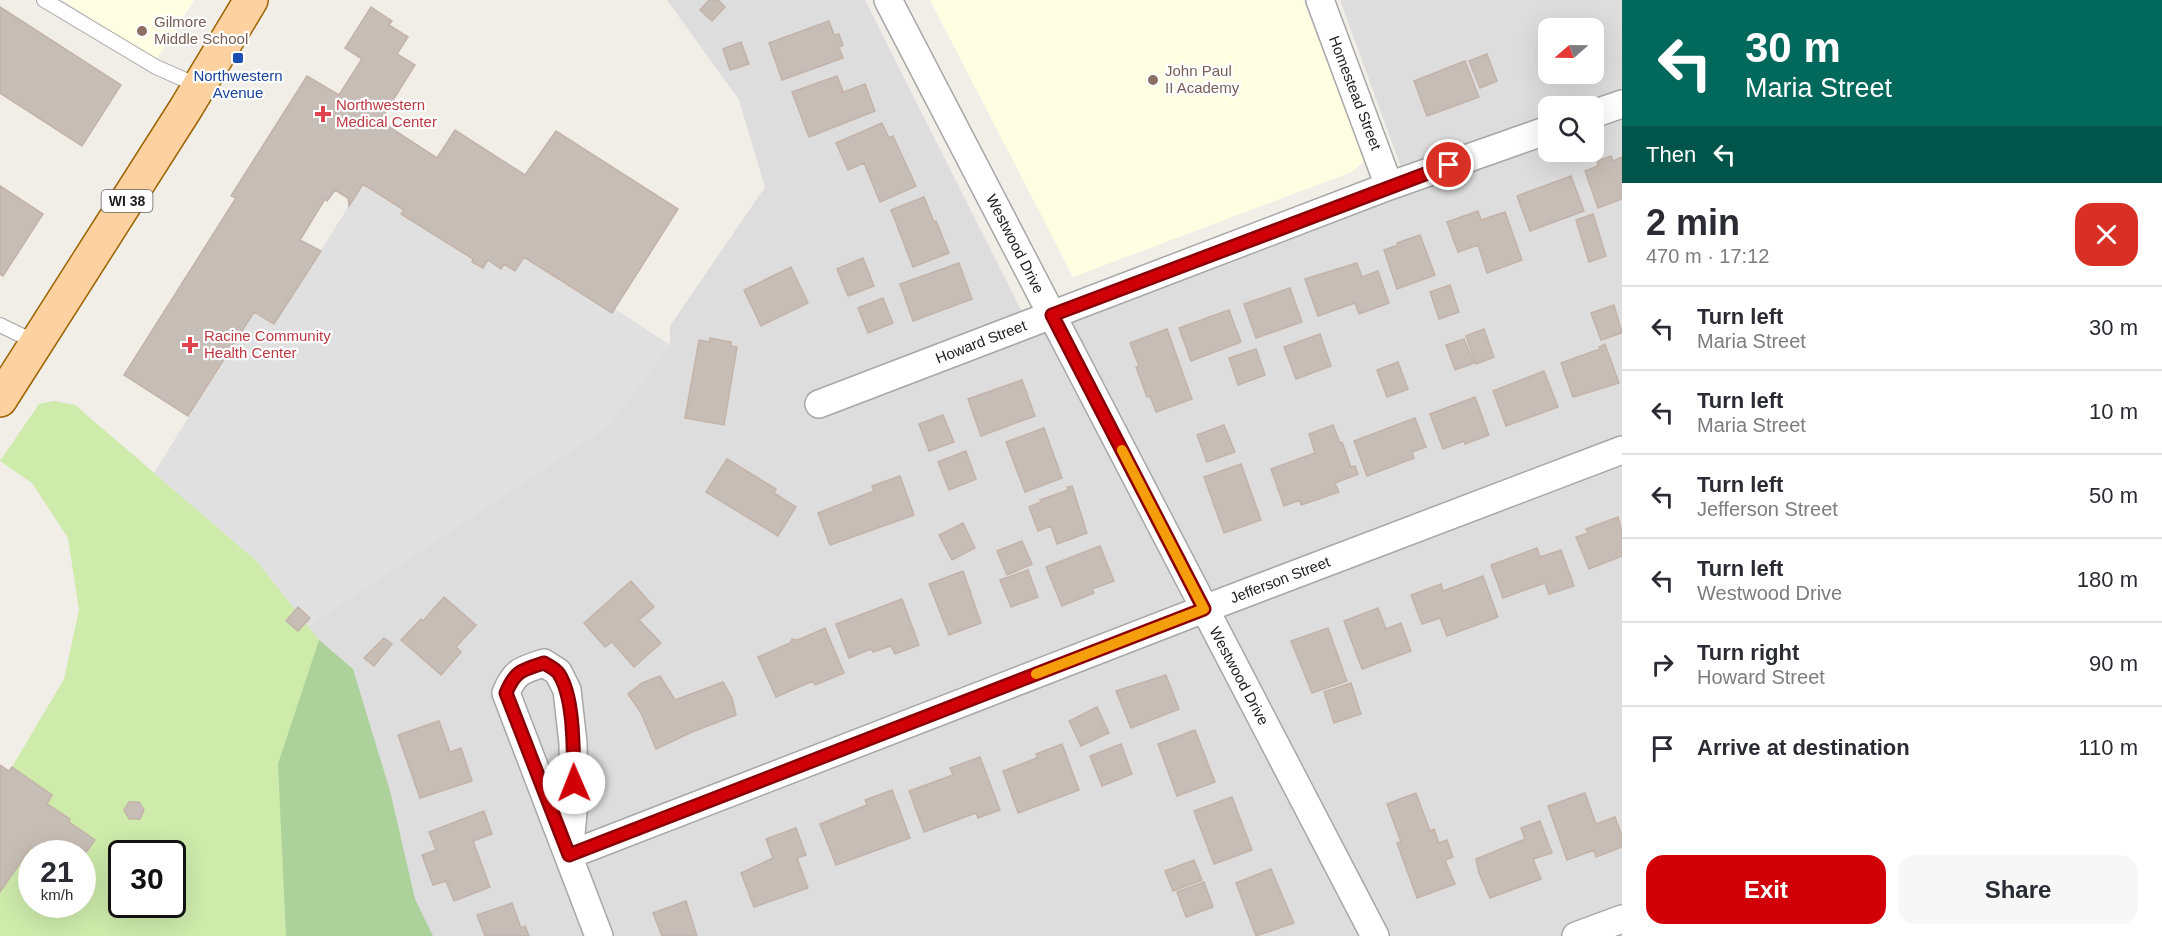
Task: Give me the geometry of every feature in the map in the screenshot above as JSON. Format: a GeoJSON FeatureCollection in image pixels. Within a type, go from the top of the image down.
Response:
{"type":"FeatureCollection","features":[{"type":"Feature","properties":{"kind":"main road","name":"WI 38"},"geometry":{"type":"LineString","coordinates":[[0,400],[251,0]]}},
{"type":"Feature","properties":{"kind":"street","name":"Westwood Drive"},"geometry":{"type":"LineString","coordinates":[[888,0],[1375,936]]}},
{"type":"Feature","properties":{"kind":"street","name":"Homestead Street"},"geometry":{"type":"LineString","coordinates":[[1320,0],[1389,186]]}},
{"type":"Feature","properties":{"kind":"street"},"geometry":{"type":"LineString","coordinates":[[1604,110],[1622,104]]}},
{"type":"Feature","properties":{"kind":"street","name":"Howard Street"},"geometry":{"type":"LineString","coordinates":[[819,404],[1389,186],[1538,134]]}},
{"type":"Feature","properties":{"kind":"street","name":"Jefferson Street"},"geometry":{"type":"LineString","coordinates":[[569,855],[1622,450]]}},
{"type":"Feature","properties":{"kind":"street"},"geometry":{"type":"LineString","coordinates":[[569,855],[574,802],[573,743],[567,690],[558,672],[544,663],[526,668],[512,678],[506,693],[599,936]]}},
{"type":"Feature","properties":{"kind":"street"},"geometry":{"type":"LineString","coordinates":[[1576,936],[1622,919]]}},
{"type":"Feature","properties":{"kind":"lane"},"geometry":{"type":"LineString","coordinates":[[44,0],[156,68],[199,86]]}},
{"type":"Feature","properties":{"kind":"lane"},"geometry":{"type":"LineString","coordinates":[[0,325],[37,343]]}},
{"type":"Feature","properties":{"kind":"shaded area","name":"Gilmore Middle School"},"geometry":{"type":"Polygon","coordinates":[[[63,0],[194,0],[155,62],[63,0]]]}},
{"type":"Feature","properties":{"kind":"shaded area"},"geometry":{"type":"Polygon","coordinates":[[[667,0],[865,0],[1034,336],[1410,192],[1340,0],[1622,0],[1622,936],[418,936],[319,640],[308,626],[611,423],[670,345],[670,326],[765,187],[739,100],[667,0]]]}},
{"type":"Feature","properties":{"kind":"shaded area","name":"John Paul II Academy"},"geometry":{"type":"Polygon","coordinates":[[[930,0],[1303,0],[1365,160],[1352,172],[1073,277],[930,0]]]}},
{"type":"Feature","properties":{"kind":"shaded area"},"geometry":{"type":"Polygon","coordinates":[[[363,184],[404,210],[402,214],[473,259],[472,262],[482,268],[488,260],[500,269],[504,264],[515,271],[524,257],[615,309],[670,345],[611,423],[308,626],[257,561],[154,473],[254,312],[274,324],[363,184]]]}},
{"type":"Feature","properties":{"kind":"green space"},"geometry":{"type":"Polygon","coordinates":[[[54,401],[75,405],[257,561],[319,640],[393,873],[418,936],[0,936],[0,892],[18,866],[18,918],[96,918],[96,840],[47,804],[52,795],[12,767],[64,679],[79,610],[68,538],[32,483],[0,461],[39,404],[54,401]]]}},
{"type":"Feature","properties":{"kind":"green space"},"geometry":{"type":"Polygon","coordinates":[[[319,640],[353,669],[390,791],[415,899],[433,936],[286,936],[278,764],[319,640]]]}},
{"type":"Feature","properties":{"kind":"building"},"geometry":{"type":"Polygon","coordinates":[[[709,0],[718,0],[725,7],[712,21],[700,10],[709,0]]]}},
{"type":"Feature","properties":{"kind":"building"},"geometry":{"type":"Polygon","coordinates":[[[0,7],[121,85],[82,146],[0,93],[0,7]]]}},
{"type":"Feature","properties":{"kind":"building"},"geometry":{"type":"Polygon","coordinates":[[[371,7],[392,21],[389,25],[408,37],[397,54],[415,65],[380,121],[437,158],[455,130],[525,175],[556,131],[678,209],[612,313],[524,257],[515,271],[504,264],[501,269],[488,260],[483,268],[472,262],[473,259],[401,214],[404,210],[363,184],[349,206],[348,198],[335,190],[327,201],[325,199],[300,240],[321,251],[274,324],[254,312],[188,416],[124,375],[236,198],[231,196],[307,76],[339,95],[362,59],[345,48],[371,7]]]}},
{"type":"Feature","properties":{"kind":"building"},"geometry":{"type":"Polygon","coordinates":[[[829,21],[834,35],[839,34],[843,45],[839,47],[843,58],[782,80],[769,43],[829,21]]]}},
{"type":"Feature","properties":{"kind":"building"},"geometry":{"type":"Polygon","coordinates":[[[741,42],[749,64],[730,70],[723,49],[741,42]]]}},
{"type":"Feature","properties":{"kind":"building"},"geometry":{"type":"Polygon","coordinates":[[[1487,54],[1497,81],[1480,88],[1469,61],[1487,54]]]}},
{"type":"Feature","properties":{"kind":"building"},"geometry":{"type":"Polygon","coordinates":[[[1465,61],[1479,97],[1427,116],[1414,81],[1465,61]]]}},
{"type":"Feature","properties":{"kind":"building"},"geometry":{"type":"Polygon","coordinates":[[[837,76],[843,91],[841,93],[865,84],[875,111],[809,137],[792,92],[837,76]]]}},
{"type":"Feature","properties":{"kind":"building"},"geometry":{"type":"Polygon","coordinates":[[[882,123],[889,138],[893,136],[916,186],[880,202],[864,163],[848,170],[836,143],[882,123]]]}},
{"type":"Feature","properties":{"kind":"building"},"geometry":{"type":"Polygon","coordinates":[[[1611,156],[1613,161],[1622,157],[1622,199],[1598,208],[1585,171],[1598,166],[1597,162],[1604,162],[1604,158],[1611,156]]]}},
{"type":"Feature","properties":{"kind":"building"},"geometry":{"type":"Polygon","coordinates":[[[1571,176],[1584,211],[1530,231],[1517,196],[1571,176]]]}},
{"type":"Feature","properties":{"kind":"building"},"geometry":{"type":"Polygon","coordinates":[[[0,186],[43,214],[3,276],[0,274],[0,186]]]}},
{"type":"Feature","properties":{"kind":"building"},"geometry":{"type":"Polygon","coordinates":[[[924,197],[949,253],[913,267],[891,210],[924,197]]]}},
{"type":"Feature","properties":{"kind":"building"},"geometry":{"type":"Polygon","coordinates":[[[1478,211],[1481,220],[1505,212],[1522,260],[1487,273],[1478,245],[1458,252],[1447,222],[1478,211]]]}},
{"type":"Feature","properties":{"kind":"building"},"geometry":{"type":"Polygon","coordinates":[[[1593,214],[1606,256],[1589,262],[1576,220],[1593,214]]]}},
{"type":"Feature","properties":{"kind":"building"},"geometry":{"type":"Polygon","coordinates":[[[1420,235],[1435,275],[1397,289],[1384,250],[1420,235]]]}},
{"type":"Feature","properties":{"kind":"building"},"geometry":{"type":"Polygon","coordinates":[[[863,258],[874,286],[848,296],[837,269],[863,258]]]}},
{"type":"Feature","properties":{"kind":"building"},"geometry":{"type":"Polygon","coordinates":[[[959,263],[972,299],[913,321],[900,284],[959,263]]]}},
{"type":"Feature","properties":{"kind":"building"},"geometry":{"type":"Polygon","coordinates":[[[1357,263],[1362,277],[1378,271],[1389,303],[1359,314],[1355,303],[1318,316],[1305,279],[1357,263]]]}},
{"type":"Feature","properties":{"kind":"building"},"geometry":{"type":"Polygon","coordinates":[[[791,267],[808,303],[761,326],[744,290],[791,267]]]}},
{"type":"Feature","properties":{"kind":"building"},"geometry":{"type":"Polygon","coordinates":[[[1450,285],[1459,312],[1439,319],[1430,292],[1450,285]]]}},
{"type":"Feature","properties":{"kind":"building"},"geometry":{"type":"Polygon","coordinates":[[[1290,288],[1302,322],[1256,338],[1244,304],[1290,288]]]}},
{"type":"Feature","properties":{"kind":"building"},"geometry":{"type":"Polygon","coordinates":[[[883,298],[893,323],[868,333],[858,308],[883,298]]]}},
{"type":"Feature","properties":{"kind":"building"},"geometry":{"type":"Polygon","coordinates":[[[1614,305],[1622,333],[1601,340],[1591,313],[1614,305]]]}},
{"type":"Feature","properties":{"kind":"building"},"geometry":{"type":"Polygon","coordinates":[[[1229,310],[1241,342],[1191,361],[1179,328],[1229,310]]]}},
{"type":"Feature","properties":{"kind":"building"},"geometry":{"type":"Polygon","coordinates":[[[1167,329],[1192,399],[1156,412],[1150,396],[1147,397],[1130,343],[1167,329]]]}},
{"type":"Feature","properties":{"kind":"building"},"geometry":{"type":"Polygon","coordinates":[[[1484,329],[1494,357],[1476,364],[1466,336],[1484,329]]]}},
{"type":"Feature","properties":{"kind":"building"},"geometry":{"type":"Polygon","coordinates":[[[1320,334],[1331,366],[1296,379],[1284,347],[1320,334]]]}},
{"type":"Feature","properties":{"kind":"building"},"geometry":{"type":"Polygon","coordinates":[[[710,338],[731,342],[731,346],[737,347],[724,425],[685,418],[699,340],[710,342],[710,338]]]}},
{"type":"Feature","properties":{"kind":"building"},"geometry":{"type":"Polygon","coordinates":[[[1464,339],[1474,363],[1455,370],[1446,345],[1464,339]]]}},
{"type":"Feature","properties":{"kind":"building"},"geometry":{"type":"Polygon","coordinates":[[[1605,344],[1619,383],[1573,397],[1561,363],[1600,349],[1599,347],[1605,344]]]}},
{"type":"Feature","properties":{"kind":"building"},"geometry":{"type":"Polygon","coordinates":[[[1256,349],[1265,375],[1238,385],[1229,358],[1256,349]]]}},
{"type":"Feature","properties":{"kind":"building"},"geometry":{"type":"Polygon","coordinates":[[[1398,362],[1408,389],[1387,397],[1377,370],[1398,362]]]}},
{"type":"Feature","properties":{"kind":"building"},"geometry":{"type":"Polygon","coordinates":[[[1544,371],[1558,407],[1506,426],[1493,391],[1544,371]]]}},
{"type":"Feature","properties":{"kind":"building"},"geometry":{"type":"Polygon","coordinates":[[[1022,380],[1035,416],[981,436],[968,399],[1022,380]]]}},
{"type":"Feature","properties":{"kind":"building"},"geometry":{"type":"Polygon","coordinates":[[[1475,397],[1489,435],[1443,449],[1430,414],[1475,397]]]}},
{"type":"Feature","properties":{"kind":"building"},"geometry":{"type":"Polygon","coordinates":[[[943,415],[954,442],[929,451],[919,424],[943,415]]]}},
{"type":"Feature","properties":{"kind":"building"},"geometry":{"type":"Polygon","coordinates":[[[1415,418],[1426,447],[1412,452],[1414,458],[1367,476],[1354,441],[1415,418]]]}},
{"type":"Feature","properties":{"kind":"building"},"geometry":{"type":"Polygon","coordinates":[[[1224,425],[1235,452],[1207,462],[1197,435],[1224,425]]]}},
{"type":"Feature","properties":{"kind":"building"},"geometry":{"type":"Polygon","coordinates":[[[1333,425],[1351,467],[1355,466],[1358,474],[1335,483],[1339,492],[1301,505],[1300,500],[1284,506],[1271,469],[1315,453],[1309,434],[1333,425]]]}},
{"type":"Feature","properties":{"kind":"building"},"geometry":{"type":"Polygon","coordinates":[[[1044,428],[1062,478],[1025,492],[1006,442],[1044,428]]]}},
{"type":"Feature","properties":{"kind":"building"},"geometry":{"type":"Polygon","coordinates":[[[966,451],[976,479],[949,490],[938,462],[966,451]]]}},
{"type":"Feature","properties":{"kind":"building"},"geometry":{"type":"Polygon","coordinates":[[[727,459],[776,489],[774,493],[796,507],[778,536],[706,492],[727,459]]]}},
{"type":"Feature","properties":{"kind":"building"},"geometry":{"type":"Polygon","coordinates":[[[1241,464],[1261,520],[1224,533],[1204,477],[1241,464]]]}},
{"type":"Feature","properties":{"kind":"building"},"geometry":{"type":"Polygon","coordinates":[[[900,476],[914,515],[830,545],[818,513],[874,491],[872,486],[900,476]]]}},
{"type":"Feature","properties":{"kind":"building"},"geometry":{"type":"Polygon","coordinates":[[[1072,486],[1087,533],[1057,544],[1051,526],[1038,531],[1029,507],[1041,502],[1040,500],[1068,490],[1067,487],[1072,486]]]}},
{"type":"Feature","properties":{"kind":"building"},"geometry":{"type":"Polygon","coordinates":[[[1618,517],[1622,532],[1622,556],[1589,569],[1576,537],[1588,533],[1586,529],[1618,517]]]}},
{"type":"Feature","properties":{"kind":"building"},"geometry":{"type":"Polygon","coordinates":[[[963,523],[975,548],[952,560],[939,535],[963,523]]]}},
{"type":"Feature","properties":{"kind":"building"},"geometry":{"type":"Polygon","coordinates":[[[1022,541],[1032,564],[1007,575],[997,551],[1022,541]]]}},
{"type":"Feature","properties":{"kind":"building"},"geometry":{"type":"Polygon","coordinates":[[[1100,546],[1114,581],[1092,589],[1094,593],[1062,606],[1046,567],[1100,546]]]}},
{"type":"Feature","properties":{"kind":"building"},"geometry":{"type":"Polygon","coordinates":[[[1537,548],[1540,557],[1561,550],[1574,586],[1549,594],[1545,583],[1503,598],[1491,565],[1537,548]]]}},
{"type":"Feature","properties":{"kind":"building"},"geometry":{"type":"Polygon","coordinates":[[[1028,570],[1038,597],[1011,607],[1000,580],[1028,570]]]}},
{"type":"Feature","properties":{"kind":"building"},"geometry":{"type":"Polygon","coordinates":[[[963,571],[981,623],[949,635],[929,584],[963,571]]]}},
{"type":"Feature","properties":{"kind":"building"},"geometry":{"type":"Polygon","coordinates":[[[1483,576],[1498,617],[1447,636],[1440,618],[1422,624],[1411,595],[1441,584],[1443,591],[1483,576]]]}},
{"type":"Feature","properties":{"kind":"building"},"geometry":{"type":"Polygon","coordinates":[[[631,581],[654,607],[639,620],[661,643],[634,667],[612,642],[605,647],[584,623],[631,581]]]}},
{"type":"Feature","properties":{"kind":"building"},"geometry":{"type":"Polygon","coordinates":[[[444,597],[476,625],[456,647],[461,652],[441,675],[401,640],[421,619],[423,621],[444,597]]]}},
{"type":"Feature","properties":{"kind":"building"},"geometry":{"type":"Polygon","coordinates":[[[902,599],[919,645],[895,654],[891,646],[873,652],[871,649],[849,658],[836,624],[902,599]]]}},
{"type":"Feature","properties":{"kind":"building"},"geometry":{"type":"Polygon","coordinates":[[[298,607],[310,618],[298,631],[286,621],[298,607]]]}},
{"type":"Feature","properties":{"kind":"building"},"geometry":{"type":"Polygon","coordinates":[[[1378,608],[1386,629],[1401,623],[1411,651],[1362,669],[1344,621],[1378,608]]]}},
{"type":"Feature","properties":{"kind":"building"},"geometry":{"type":"Polygon","coordinates":[[[825,628],[844,673],[815,685],[813,681],[776,697],[758,657],[790,643],[792,639],[798,640],[825,628]]]}},
{"type":"Feature","properties":{"kind":"building"},"geometry":{"type":"Polygon","coordinates":[[[1328,628],[1347,681],[1312,693],[1291,641],[1328,628]]]}},
{"type":"Feature","properties":{"kind":"building"},"geometry":{"type":"Polygon","coordinates":[[[384,638],[392,644],[374,666],[364,658],[384,638]]]}},
{"type":"Feature","properties":{"kind":"building"},"geometry":{"type":"Polygon","coordinates":[[[1166,675],[1179,709],[1131,728],[1116,691],[1166,675]]]}},
{"type":"Feature","properties":{"kind":"building"},"geometry":{"type":"Polygon","coordinates":[[[660,676],[675,700],[723,682],[732,698],[736,715],[656,749],[641,713],[628,694],[642,683],[660,676]]]}},
{"type":"Feature","properties":{"kind":"building"},"geometry":{"type":"Polygon","coordinates":[[[1351,683],[1361,714],[1334,723],[1324,692],[1351,683]]]}},
{"type":"Feature","properties":{"kind":"building"},"geometry":{"type":"Polygon","coordinates":[[[1097,707],[1109,733],[1081,746],[1069,721],[1097,707]]]}},
{"type":"Feature","properties":{"kind":"building"},"geometry":{"type":"Polygon","coordinates":[[[439,721],[450,752],[461,748],[472,781],[420,798],[398,735],[439,721]]]}},
{"type":"Feature","properties":{"kind":"building"},"geometry":{"type":"Polygon","coordinates":[[[1195,730],[1215,782],[1177,796],[1158,744],[1195,730]]]}},
{"type":"Feature","properties":{"kind":"building"},"geometry":{"type":"Polygon","coordinates":[[[1062,744],[1079,790],[1018,813],[1003,771],[1037,758],[1036,754],[1062,744]]]}},
{"type":"Feature","properties":{"kind":"building"},"geometry":{"type":"Polygon","coordinates":[[[1121,744],[1132,774],[1102,786],[1090,756],[1121,744]]]}},
{"type":"Feature","properties":{"kind":"building"},"geometry":{"type":"Polygon","coordinates":[[[980,757],[1000,810],[978,818],[976,813],[924,832],[909,791],[953,775],[950,768],[980,757]]]}},
{"type":"Feature","properties":{"kind":"building"},"geometry":{"type":"Polygon","coordinates":[[[0,765],[9,771],[12,767],[52,795],[47,804],[95,840],[18,840],[18,866],[0,892],[0,765]]]}},
{"type":"Feature","properties":{"kind":"building"},"geometry":{"type":"Polygon","coordinates":[[[892,790],[910,838],[836,865],[820,824],[867,805],[865,800],[892,790]]]}},
{"type":"Feature","properties":{"kind":"building"},"geometry":{"type":"Polygon","coordinates":[[[1416,793],[1430,831],[1434,829],[1439,843],[1447,840],[1453,857],[1445,860],[1455,884],[1417,898],[1397,843],[1401,842],[1387,804],[1416,793]]]}},
{"type":"Feature","properties":{"kind":"building"},"geometry":{"type":"Polygon","coordinates":[[[1585,793],[1596,824],[1615,817],[1622,836],[1622,847],[1596,857],[1594,850],[1567,860],[1548,806],[1585,793]]]}},
{"type":"Feature","properties":{"kind":"building"},"geometry":{"type":"Polygon","coordinates":[[[1232,797],[1252,850],[1214,864],[1194,811],[1232,797]]]}},
{"type":"Feature","properties":{"kind":"building"},"geometry":{"type":"Polygon","coordinates":[[[129,802],[139,802],[144,810],[140,819],[129,819],[124,810],[129,802]]]}},
{"type":"Feature","properties":{"kind":"building"},"geometry":{"type":"Polygon","coordinates":[[[484,811],[492,834],[473,841],[490,887],[454,901],[446,881],[433,885],[422,855],[436,850],[429,832],[484,811]]]}},
{"type":"Feature","properties":{"kind":"building"},"geometry":{"type":"Polygon","coordinates":[[[1540,821],[1552,853],[1533,859],[1541,879],[1490,898],[1479,873],[1476,859],[1525,839],[1521,828],[1540,821]]]}},
{"type":"Feature","properties":{"kind":"building"},"geometry":{"type":"Polygon","coordinates":[[[796,828],[806,855],[797,858],[808,888],[754,907],[741,873],[773,858],[766,839],[796,828]]]}},
{"type":"Feature","properties":{"kind":"building"},"geometry":{"type":"Polygon","coordinates":[[[1194,860],[1202,880],[1173,891],[1165,871],[1194,860]]]}},
{"type":"Feature","properties":{"kind":"building"},"geometry":{"type":"Polygon","coordinates":[[[1271,869],[1294,923],[1256,936],[1236,883],[1271,869]]]}},
{"type":"Feature","properties":{"kind":"building"},"geometry":{"type":"Polygon","coordinates":[[[1204,882],[1213,907],[1186,917],[1177,892],[1204,882]]]}},
{"type":"Feature","properties":{"kind":"building"},"geometry":{"type":"Polygon","coordinates":[[[686,901],[697,936],[662,936],[653,913],[686,901]]]}},
{"type":"Feature","properties":{"kind":"building"},"geometry":{"type":"Polygon","coordinates":[[[512,903],[521,928],[525,926],[529,936],[485,936],[477,915],[512,903]]]}},
{"type":"Feature","properties":{"kind":"slow traffic"},"geometry":{"type":"LineString","coordinates":[[1036,674],[1204,609],[1122,450]]}},
{"type":"Feature","properties":{"kind":"place","name":"Gilmore Middle School"},"geometry":{"type":"Point","coordinates":[142,31]}},
{"type":"Feature","properties":{"kind":"place","name":"Northwestern Avenue"},"geometry":{"type":"Point","coordinates":[238,58]}},
{"type":"Feature","properties":{"kind":"place","name":"John Paul II Academy"},"geometry":{"type":"Point","coordinates":[1153,80]}},
{"type":"Feature","properties":{"kind":"place","name":"Northwestern Medical Center"},"geometry":{"type":"Point","coordinates":[323,114]}},
{"type":"Feature","properties":{"kind":"place","name":"Racine Community Health Center"},"geometry":{"type":"Point","coordinates":[190,345]}},
{"type":"Feature","properties":{"kind":"route"},"geometry":{"type":"LineString","coordinates":[[574,783],[573,743],[567,690],[558,672],[544,663],[526,668],[512,678],[506,693],[569,855],[1204,609],[1052,315],[1449,165]]}}]}
